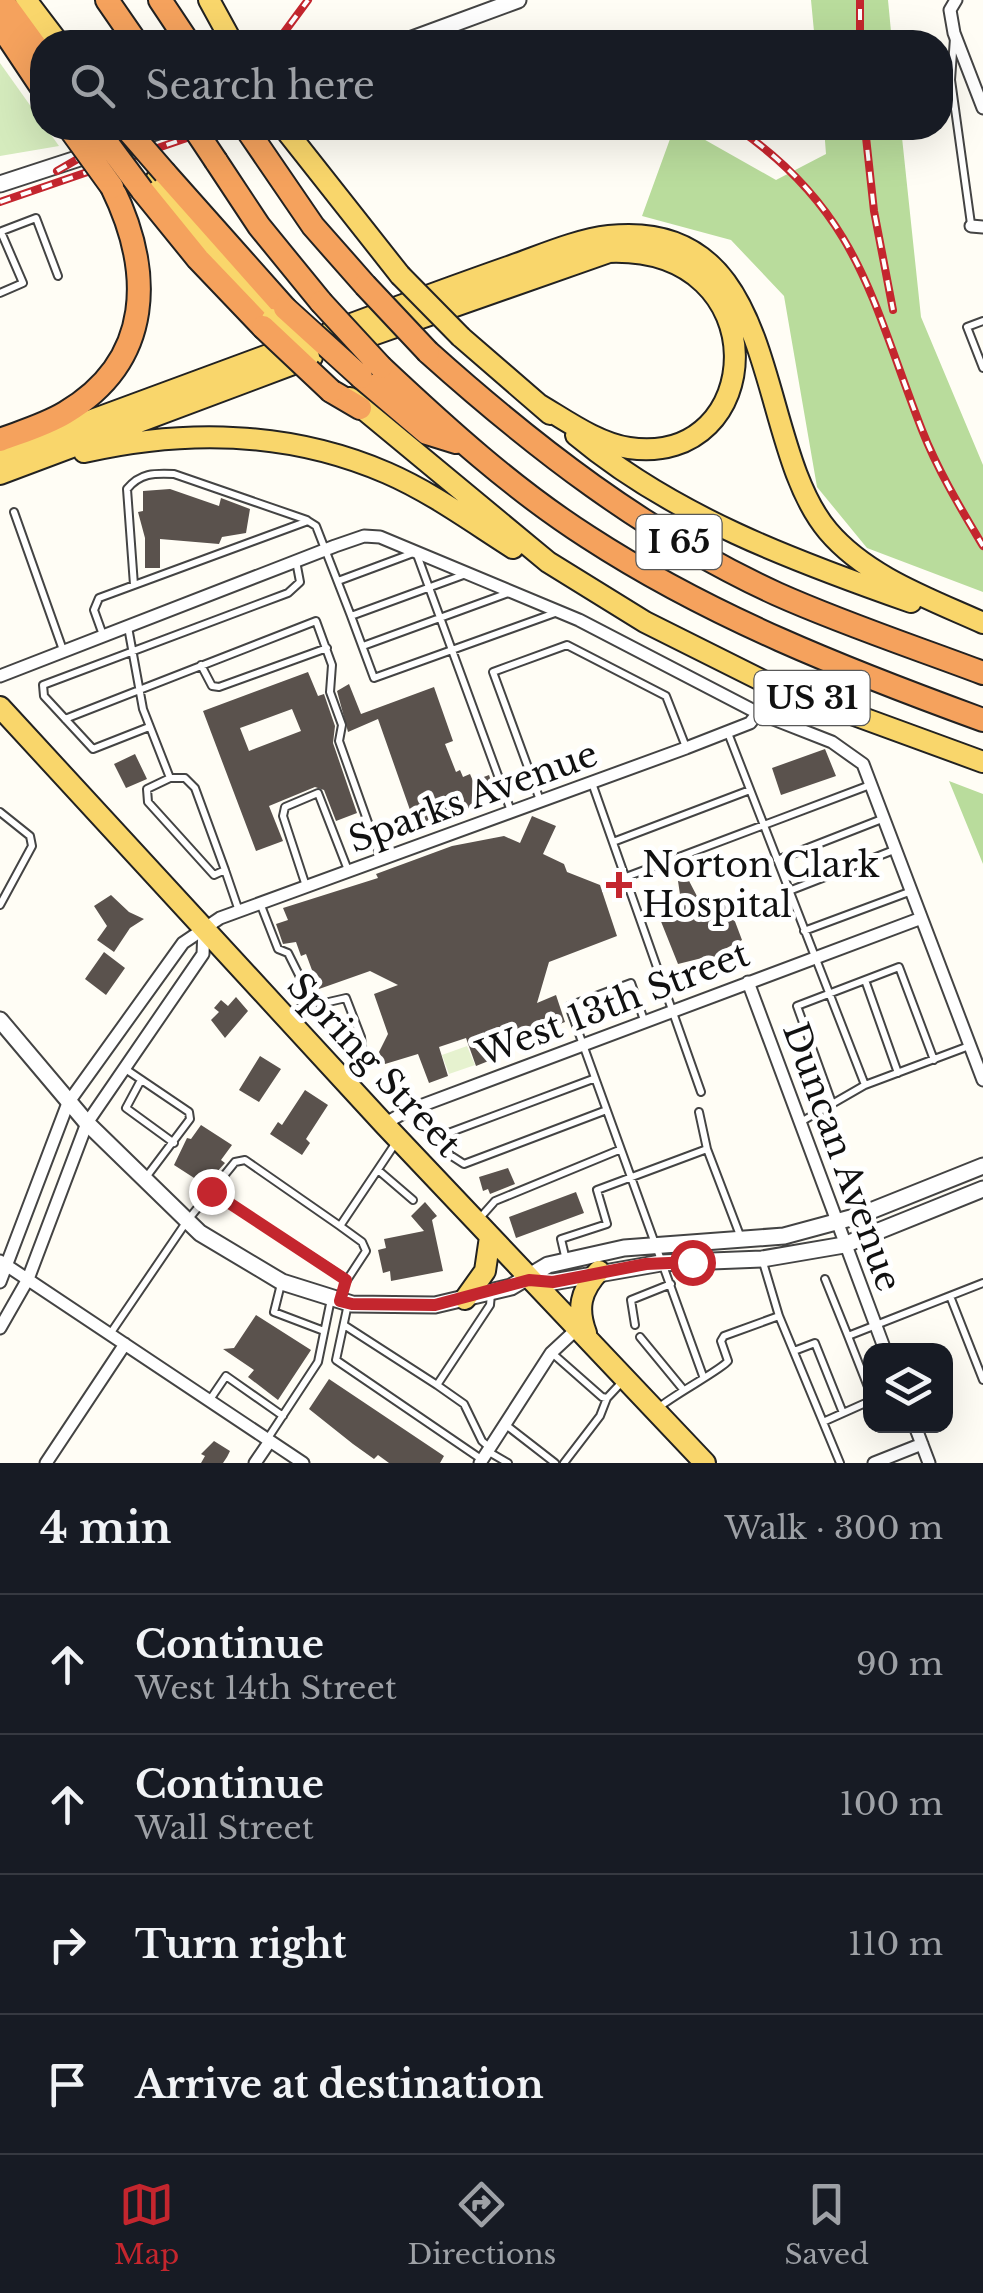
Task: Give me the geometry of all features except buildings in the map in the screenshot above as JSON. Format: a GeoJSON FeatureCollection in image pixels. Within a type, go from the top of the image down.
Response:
{"type":"FeatureCollection","features":[{"type":"Feature","properties":{"kind":"highway"},"geometry":{"type":"LineString","coordinates":[[2,0],[30,38]]}},
{"type":"Feature","properties":{"kind":"highway"},"geometry":{"type":"LineString","coordinates":[[107,0],[128,30]]}},
{"type":"Feature","properties":{"kind":"highway"},"geometry":{"type":"LineString","coordinates":[[160,0],[180,30]]}},
{"type":"Feature","properties":{"kind":"highway"},"geometry":{"type":"LineString","coordinates":[[0,26],[30,70]]}},
{"type":"Feature","properties":{"kind":"highway"},"geometry":{"type":"LineString","coordinates":[[0,440],[70,410],[106,380],[130,340],[140,298],[140,259],[112,187],[79,140]]}},
{"type":"Feature","properties":{"kind":"highway"},"geometry":{"type":"LineString","coordinates":[[109,140],[155,181],[334,388],[360,408]]}},
{"type":"Feature","properties":{"kind":"highway"},"geometry":{"type":"LineString","coordinates":[[131,140],[155,181]]}},
{"type":"Feature","properties":{"kind":"highway","name":"I 65"},"geometry":{"type":"LineString","coordinates":[[202,140],[259,226],[371,372],[586,536],[676,590],[786,645],[983,720]]}},
{"type":"Feature","properties":{"kind":"highway","name":"I 65"},"geometry":{"type":"LineString","coordinates":[[254,140],[313,226],[428,352],[564,468],[700,555],[776,593],[983,673]]}},
{"type":"Feature","properties":{"kind":"highway"},"geometry":{"type":"LineString","coordinates":[[273,318],[371,372]]}},
{"type":"Feature","properties":{"kind":"main road"},"geometry":{"type":"LineString","coordinates":[[26,0],[49,30]]}},
{"type":"Feature","properties":{"kind":"main road"},"geometry":{"type":"LineString","coordinates":[[210,0],[226,30]]}},
{"type":"Feature","properties":{"kind":"main road"},"geometry":{"type":"LineString","coordinates":[[294,140],[400,275],[460,337],[599,454],[694,513],[814,568],[982,622]]}},
{"type":"Feature","properties":{"kind":"main road"},"geometry":{"type":"LineString","coordinates":[[0,454],[564,248],[607,236],[656,238],[699,258],[727,285],[740,305],[763,355],[795,466],[826,529],[867,565],[982,622]]}},
{"type":"Feature","properties":{"kind":"main road"},"geometry":{"type":"LineString","coordinates":[[0,474],[586,256],[631,252],[671,262],[710,289],[730,321],[736,347],[731,389],[710,421],[688,438],[660,447],[622,446],[540,405]]}},
{"type":"Feature","properties":{"kind":"main road","name":"US 31"},"geometry":{"type":"LineString","coordinates":[[360,408],[548,562],[645,622],[767,683],[983,762]]}},
{"type":"Feature","properties":{"kind":"main road"},"geometry":{"type":"LineString","coordinates":[[0,474],[88,451],[166,438],[247,437],[322,450],[387,473],[524,555],[548,562]]}},
{"type":"Feature","properties":{"kind":"main road","name":"Spring Street"},"geometry":{"type":"LineString","coordinates":[[0,707],[529,1280],[583,1331],[705,1463]]}},
{"type":"Feature","properties":{"kind":"main road"},"geometry":{"type":"LineString","coordinates":[[464,1299],[485,1271],[483,1230]]}},
{"type":"Feature","properties":{"kind":"main road"},"geometry":{"type":"LineString","coordinates":[[583,1331],[581,1303],[589,1281],[599,1271]]}},
{"type":"Feature","properties":{"kind":"street"},"geometry":{"type":"LineString","coordinates":[[437,30],[518,0]]}},
{"type":"Feature","properties":{"kind":"street"},"geometry":{"type":"LineString","coordinates":[[956,0],[950,10],[954,33],[983,108]]}},
{"type":"Feature","properties":{"kind":"street"},"geometry":{"type":"LineString","coordinates":[[0,184],[133,140]]}},
{"type":"Feature","properties":{"kind":"street"},"geometry":{"type":"LineString","coordinates":[[0,676],[364,536],[380,537],[560,612],[758,714],[832,742],[863,764],[983,1080]]}},
{"type":"Feature","properties":{"kind":"street","name":"Sparks Avenue"},"geometry":{"type":"LineString","coordinates":[[0,1282],[68,1103],[183,944],[239,911],[592,784],[728,732],[758,714]]}},
{"type":"Feature","properties":{"kind":"street","name":"West 13th Street"},"geometry":{"type":"LineString","coordinates":[[391,1132],[580,1045],[919,919]]}},
{"type":"Feature","properties":{"kind":"street"},"geometry":{"type":"LineString","coordinates":[[0,1328],[28,1279],[87,1123],[204,954],[204,929]]}},
{"type":"Feature","properties":{"kind":"street","name":"Duncan Avenue"},"geometry":{"type":"LineString","coordinates":[[748,982],[882,1343]]}},
{"type":"Feature","properties":{"kind":"street"},"geometry":{"type":"LineString","coordinates":[[0,1020],[68,1103],[187,1222],[232,1255],[282,1282],[340,1301],[414,1307],[492,1293],[529,1280],[548,1265],[654,1243],[784,1236],[836,1223],[983,1166]]}},
{"type":"Feature","properties":{"kind":"street"},"geometry":{"type":"LineString","coordinates":[[529,1280],[553,1282],[661,1263],[762,1259],[844,1245],[983,1189]]}},
{"type":"Feature","properties":{"kind":"street"},"geometry":{"type":"LineString","coordinates":[[4,1264],[303,1463]]}},
{"type":"Feature","properties":{"kind":"street"},"geometry":{"type":"LineString","coordinates":[[485,1456],[552,1353],[583,1331]]}},
{"type":"Feature","properties":{"kind":"street"},"geometry":{"type":"LineString","coordinates":[[46,1463],[124,1344]]}},
{"type":"Feature","properties":{"kind":"street"},"geometry":{"type":"LineString","coordinates":[[917,1433],[929,1463]]}},
{"type":"Feature","properties":{"kind":"street"},"geometry":{"type":"LineString","coordinates":[[255,1463],[268,1440]]}},
{"type":"Feature","properties":{"kind":"street"},"geometry":{"type":"LineString","coordinates":[[874,1463],[922,1444]]}},
{"type":"Feature","properties":{"kind":"lane"},"geometry":{"type":"LineString","coordinates":[[953,49],[954,33]]}},
{"type":"Feature","properties":{"kind":"lane"},"geometry":{"type":"LineString","coordinates":[[953,91],[977,226]]}},
{"type":"Feature","properties":{"kind":"lane"},"geometry":{"type":"LineString","coordinates":[[0,293],[23,283],[1,232],[36,218],[58,276]]}},
{"type":"Feature","properties":{"kind":"lane"},"geometry":{"type":"LineString","coordinates":[[983,320],[967,326],[983,368]]}},
{"type":"Feature","properties":{"kind":"lane"},"geometry":{"type":"LineString","coordinates":[[134,585],[127,490],[136,479],[155,473],[174,474],[316,526],[374,678],[560,612]]}},
{"type":"Feature","properties":{"kind":"lane"},"geometry":{"type":"LineString","coordinates":[[14,512],[63,650]]}},
{"type":"Feature","properties":{"kind":"lane"},"geometry":{"type":"LineString","coordinates":[[103,635],[95,603],[308,520]]}},
{"type":"Feature","properties":{"kind":"lane"},"geometry":{"type":"LineString","coordinates":[[338,581],[416,552],[511,812]]}},
{"type":"Feature","properties":{"kind":"lane"},"geometry":{"type":"LineString","coordinates":[[149,728],[93,749],[44,696],[44,685],[288,593],[300,582],[296,561]]}},
{"type":"Feature","properties":{"kind":"lane"},"geometry":{"type":"LineString","coordinates":[[351,616],[467,573]]}},
{"type":"Feature","properties":{"kind":"lane"},"geometry":{"type":"LineString","coordinates":[[362,646],[512,592]]}},
{"type":"Feature","properties":{"kind":"lane"},"geometry":{"type":"LineString","coordinates":[[65,719],[316,621],[332,664],[330,692],[342,726],[339,740],[381,859]]}},
{"type":"Feature","properties":{"kind":"lane"},"geometry":{"type":"LineString","coordinates":[[128,626],[149,728],[170,778]]}},
{"type":"Feature","properties":{"kind":"lane"},"geometry":{"type":"LineString","coordinates":[[541,801],[493,672],[567,644],[666,696],[686,748]]}},
{"type":"Feature","properties":{"kind":"lane"},"geometry":{"type":"LineString","coordinates":[[201,665],[207,680],[219,687],[327,648]]}},
{"type":"Feature","properties":{"kind":"lane"},"geometry":{"type":"LineString","coordinates":[[728,732],[865,1085]]}},
{"type":"Feature","properties":{"kind":"lane"},"geometry":{"type":"LineString","coordinates":[[225,870],[214,875],[148,802],[146,789],[170,778],[186,778],[196,788],[225,870],[239,911]]}},
{"type":"Feature","properties":{"kind":"lane"},"geometry":{"type":"LineString","coordinates":[[592,784],[701,1092]]}},
{"type":"Feature","properties":{"kind":"lane"},"geometry":{"type":"LineString","coordinates":[[626,877],[870,785]]}},
{"type":"Feature","properties":{"kind":"lane"},"geometry":{"type":"LineString","coordinates":[[613,842],[750,790]]}},
{"type":"Feature","properties":{"kind":"lane"},"geometry":{"type":"LineString","coordinates":[[306,886],[283,816],[285,807],[318,793],[348,871]]}},
{"type":"Feature","properties":{"kind":"lane"},"geometry":{"type":"LineString","coordinates":[[0,812],[30,836],[32,846],[0,905]]}},
{"type":"Feature","properties":{"kind":"lane"},"geometry":{"type":"LineString","coordinates":[[777,860],[882,818]]}},
{"type":"Feature","properties":{"kind":"lane"},"geometry":{"type":"LineString","coordinates":[[789,891],[894,850]]}},
{"type":"Feature","properties":{"kind":"lane"},"geometry":{"type":"LineString","coordinates":[[804,931],[909,892]]}},
{"type":"Feature","properties":{"kind":"lane"},"geometry":{"type":"LineString","coordinates":[[260,903],[278,949],[288,953],[312,998],[320,1004],[346,998],[362,1037],[363,1054],[342,1078]]}},
{"type":"Feature","properties":{"kind":"lane"},"geometry":{"type":"LineString","coordinates":[[832,1103],[797,1006],[900,967],[934,1060]]}},
{"type":"Feature","properties":{"kind":"lane"},"geometry":{"type":"LineString","coordinates":[[864,980],[898,1073]]}},
{"type":"Feature","properties":{"kind":"lane"},"geometry":{"type":"LineString","coordinates":[[645,1022],[630,983],[569,1006],[580,1045],[704,1376]]}},
{"type":"Feature","properties":{"kind":"lane"},"geometry":{"type":"LineString","coordinates":[[287,1018],[312,998]]}},
{"type":"Feature","properties":{"kind":"lane"},"geometry":{"type":"LineString","coordinates":[[799,1123],[865,1085],[970,1046]]}},
{"type":"Feature","properties":{"kind":"lane"},"geometry":{"type":"LineString","coordinates":[[123,1068],[189,1112],[190,1119],[144,1180]]}},
{"type":"Feature","properties":{"kind":"lane"},"geometry":{"type":"LineString","coordinates":[[593,1079],[443,1135],[450,1155],[464,1164],[605,1111]]}},
{"type":"Feature","properties":{"kind":"lane"},"geometry":{"type":"LineString","coordinates":[[141,1080],[126,1108],[174,1143]]}},
{"type":"Feature","properties":{"kind":"lane"},"geometry":{"type":"LineString","coordinates":[[699,1112],[707,1149],[741,1239]]}},
{"type":"Feature","properties":{"kind":"lane"},"geometry":{"type":"LineString","coordinates":[[340,1226],[378,1170],[391,1132]]}},
{"type":"Feature","properties":{"kind":"lane"},"geometry":{"type":"LineString","coordinates":[[566,1260],[561,1239],[606,1224],[597,1190],[707,1149]]}},
{"type":"Feature","properties":{"kind":"lane"},"geometry":{"type":"LineString","coordinates":[[483,1230],[495,1201],[619,1150]]}},
{"type":"Feature","properties":{"kind":"lane"},"geometry":{"type":"LineString","coordinates":[[110,1334],[187,1222],[234,1162],[244,1160],[362,1242],[366,1250],[346,1280],[324,1331],[318,1362],[268,1440]]}},
{"type":"Feature","properties":{"kind":"lane"},"geometry":{"type":"LineString","coordinates":[[378,1170],[413,1200]]}},
{"type":"Feature","properties":{"kind":"lane"},"geometry":{"type":"LineString","coordinates":[[211,1191],[346,1280]]}},
{"type":"Feature","properties":{"kind":"lane"},"geometry":{"type":"LineString","coordinates":[[762,1259],[779,1316],[840,1463]]}},
{"type":"Feature","properties":{"kind":"lane"},"geometry":{"type":"LineString","coordinates":[[825,1280],[863,1374]]}},
{"type":"Feature","properties":{"kind":"lane"},"geometry":{"type":"LineString","coordinates":[[282,1282],[274,1312],[324,1331]]}},
{"type":"Feature","properties":{"kind":"lane"},"geometry":{"type":"LineString","coordinates":[[848,1336],[983,1283]]}},
{"type":"Feature","properties":{"kind":"lane"},"geometry":{"type":"LineString","coordinates":[[635,1326],[632,1300],[671,1284]]}},
{"type":"Feature","properties":{"kind":"lane"},"geometry":{"type":"LineString","coordinates":[[438,1385],[490,1306],[492,1293]]}},
{"type":"Feature","properties":{"kind":"lane"},"geometry":{"type":"LineString","coordinates":[[950,1296],[983,1380]]}},
{"type":"Feature","properties":{"kind":"lane"},"geometry":{"type":"LineString","coordinates":[[340,1301],[344,1325],[336,1360],[485,1456],[508,1463]]}},
{"type":"Feature","properties":{"kind":"lane"},"geometry":{"type":"LineString","coordinates":[[656,1409],[682,1388],[722,1370],[728,1360],[721,1341],[724,1336],[779,1316]]}},
{"type":"Feature","properties":{"kind":"lane"},"geometry":{"type":"LineString","coordinates":[[344,1325],[464,1404],[485,1456]]}},
{"type":"Feature","properties":{"kind":"lane"},"geometry":{"type":"LineString","coordinates":[[640,1337],[682,1388]]}},
{"type":"Feature","properties":{"kind":"lane"},"geometry":{"type":"LineString","coordinates":[[794,1351],[815,1343],[843,1413]]}},
{"type":"Feature","properties":{"kind":"lane"},"geometry":{"type":"LineString","coordinates":[[552,1353],[594,1392],[607,1398]]}},
{"type":"Feature","properties":{"kind":"lane"},"geometry":{"type":"LineString","coordinates":[[210,1401],[226,1376],[283,1416]]}},
{"type":"Feature","properties":{"kind":"lane"},"geometry":{"type":"LineString","coordinates":[[564,1463],[600,1416],[607,1398],[626,1378]]}},
{"type":"Feature","properties":{"kind":"lane"},"geometry":{"type":"LineString","coordinates":[[823,1422],[863,1404]]}},
{"type":"Feature","properties":{"kind":"lane"},"geometry":{"type":"LineString","coordinates":[[506,1426],[555,1463]]}},
{"type":"Feature","properties":{"kind":"green space"},"geometry":{"type":"Polygon","coordinates":[[[811,0],[888,0],[891,30],[814,30],[811,0]]]}},
{"type":"Feature","properties":{"kind":"green space"},"geometry":{"type":"Polygon","coordinates":[[[0,63],[30,105],[30,140],[55,140],[59,146],[0,156],[0,63]]]}},
{"type":"Feature","properties":{"kind":"green space"},"geometry":{"type":"Polygon","coordinates":[[[670,140],[705,140],[776,180],[826,154],[825,140],[902,140],[921,317],[983,465],[983,592],[867,548],[817,487],[784,296],[731,240],[642,216],[670,140]]]}},
{"type":"Feature","properties":{"kind":"green space"},"geometry":{"type":"Polygon","coordinates":[[[949,781],[983,794],[983,864],[949,781]]]}},
{"type":"Feature","properties":{"kind":"green space"},"geometry":{"type":"Polygon","coordinates":[[[467,1046],[475,1065],[449,1074],[442,1055],[467,1046]]]}},
{"type":"Feature","properties":{"kind":"railway"},"geometry":{"type":"LineString","coordinates":[[286,30],[308,0]]}},
{"type":"Feature","properties":{"kind":"railway"},"geometry":{"type":"LineString","coordinates":[[860,0],[860,30]]}},
{"type":"Feature","properties":{"kind":"railway"},"geometry":{"type":"LineString","coordinates":[[57,171],[110,140]]}},
{"type":"Feature","properties":{"kind":"railway"},"geometry":{"type":"LineString","coordinates":[[0,202],[181,140]]}},
{"type":"Feature","properties":{"kind":"railway"},"geometry":{"type":"LineString","coordinates":[[752,140],[810,193],[856,262],[935,460],[983,546]]}},
{"type":"Feature","properties":{"kind":"railway"},"geometry":{"type":"LineString","coordinates":[[866,140],[874,211],[893,310]]}},
{"type":"Feature","properties":{"kind":"place","name":"Norton Clark Hospital"},"geometry":{"type":"Point","coordinates":[619,885]}},
{"type":"Feature","properties":{"kind":"route"},"geometry":{"type":"LineString","coordinates":[[211,1191],[346,1280],[340,1301],[352,1304],[435,1305],[512,1288],[529,1280],[553,1282],[646,1264],[692,1262]]}}]}
